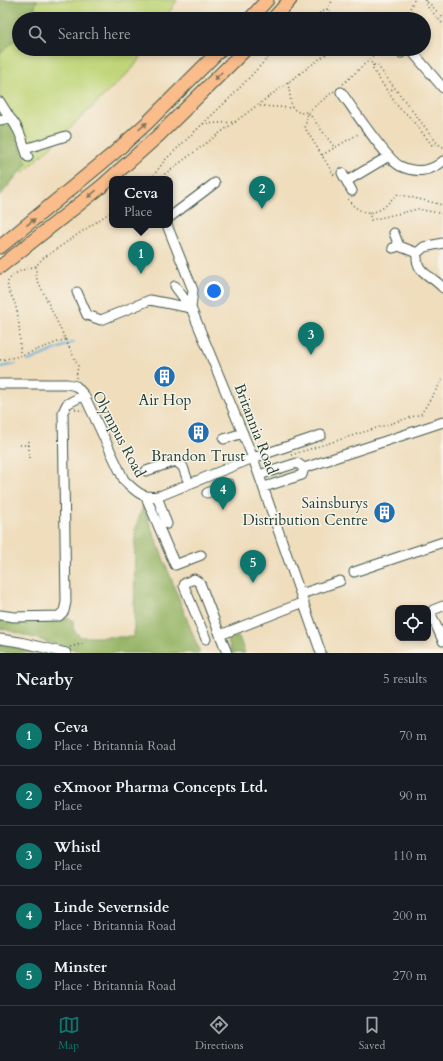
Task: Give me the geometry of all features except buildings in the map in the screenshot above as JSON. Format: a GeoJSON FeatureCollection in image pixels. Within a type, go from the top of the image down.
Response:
{"type":"FeatureCollection","features":[{"type":"Feature","properties":{"kind":"highway"},"geometry":{"type":"LineString","coordinates":[[256,12],[267,0]]}},
{"type":"Feature","properties":{"kind":"highway"},"geometry":{"type":"LineString","coordinates":[[279,12],[290,0]]}},
{"type":"Feature","properties":{"kind":"highway"},"geometry":{"type":"LineString","coordinates":[[0,246],[114,153],[214,56]]}},
{"type":"Feature","properties":{"kind":"highway"},"geometry":{"type":"LineString","coordinates":[[113,176],[160,135],[239,56]]}},
{"type":"Feature","properties":{"kind":"highway"},"geometry":{"type":"LineString","coordinates":[[0,267],[109,180]]}},
{"type":"Feature","properties":{"kind":"street"},"geometry":{"type":"LineString","coordinates":[[416,56],[443,88]]}},
{"type":"Feature","properties":{"kind":"street"},"geometry":{"type":"LineString","coordinates":[[339,90],[389,156],[400,166],[418,171],[436,167],[443,161]]}},
{"type":"Feature","properties":{"kind":"street"},"geometry":{"type":"LineString","coordinates":[[0,102],[19,130],[26,153],[66,136]]}},
{"type":"Feature","properties":{"kind":"street"},"geometry":{"type":"LineString","coordinates":[[342,111],[351,105]]}},
{"type":"Feature","properties":{"kind":"street"},"geometry":{"type":"LineString","coordinates":[[0,120],[10,118]]}},
{"type":"Feature","properties":{"kind":"street"},"geometry":{"type":"LineString","coordinates":[[352,191],[344,177],[389,156]]}},
{"type":"Feature","properties":{"kind":"street"},"geometry":{"type":"LineString","coordinates":[[173,215],[215,183]]}},
{"type":"Feature","properties":{"kind":"street"},"geometry":{"type":"LineString","coordinates":[[77,292],[87,315],[101,320],[150,300],[191,308],[194,290],[168,228]]}},
{"type":"Feature","properties":{"kind":"street"},"geometry":{"type":"LineString","coordinates":[[394,233],[396,247],[413,251],[443,243]]}},
{"type":"Feature","properties":{"kind":"street"},"geometry":{"type":"LineString","coordinates":[[413,251],[418,267],[443,288]]}},
{"type":"Feature","properties":{"kind":"street","name":"Britannia Road"},"geometry":{"type":"LineString","coordinates":[[175,286],[191,308],[253,458],[321,653]]}},
{"type":"Feature","properties":{"kind":"street","name":"Olympus Road"},"geometry":{"type":"LineString","coordinates":[[0,384],[67,384],[76,386],[84,395],[124,480],[134,491],[146,497],[157,496],[253,458],[321,435]]}},
{"type":"Feature","properties":{"kind":"street"},"geometry":{"type":"LineString","coordinates":[[0,615],[14,617],[59,616],[64,611],[66,602],[63,418],[65,406],[84,395]]}},
{"type":"Feature","properties":{"kind":"street"},"geometry":{"type":"LineString","coordinates":[[304,468],[443,422]]}},
{"type":"Feature","properties":{"kind":"street"},"geometry":{"type":"LineString","coordinates":[[224,439],[243,433]]}},
{"type":"Feature","properties":{"kind":"street"},"geometry":{"type":"LineString","coordinates":[[146,471],[176,461],[183,467],[189,484]]}},
{"type":"Feature","properties":{"kind":"street"},"geometry":{"type":"LineString","coordinates":[[259,475],[297,463],[304,468]]}},
{"type":"Feature","properties":{"kind":"street"},"geometry":{"type":"LineString","coordinates":[[264,488],[302,475],[304,468]]}},
{"type":"Feature","properties":{"kind":"street"},"geometry":{"type":"LineString","coordinates":[[214,474],[219,488]]}},
{"type":"Feature","properties":{"kind":"street"},"geometry":{"type":"LineString","coordinates":[[207,493],[229,484]]}},
{"type":"Feature","properties":{"kind":"street"},"geometry":{"type":"LineString","coordinates":[[157,496],[167,524]]}},
{"type":"Feature","properties":{"kind":"street"},"geometry":{"type":"LineString","coordinates":[[146,497],[175,565],[201,555]]}},
{"type":"Feature","properties":{"kind":"street"},"geometry":{"type":"LineString","coordinates":[[354,572],[443,542]]}},
{"type":"Feature","properties":{"kind":"street"},"geometry":{"type":"LineString","coordinates":[[206,639],[184,586],[185,583],[194,579],[200,583],[227,653]]}},
{"type":"Feature","properties":{"kind":"street"},"geometry":{"type":"LineString","coordinates":[[220,635],[340,581]]}},
{"type":"Feature","properties":{"kind":"street"},"geometry":{"type":"LineString","coordinates":[[443,606],[433,610],[431,614],[443,641]]}},
{"type":"Feature","properties":{"kind":"street"},"geometry":{"type":"LineString","coordinates":[[0,639],[20,642],[66,653]]}},
{"type":"Feature","properties":{"kind":"path"},"geometry":{"type":"LineString","coordinates":[[322,12],[327,9],[333,0]]}},
{"type":"Feature","properties":{"kind":"path"},"geometry":{"type":"LineString","coordinates":[[408,12],[414,0]]}},
{"type":"Feature","properties":{"kind":"path"},"geometry":{"type":"LineString","coordinates":[[425,0],[443,18]]}},
{"type":"Feature","properties":{"kind":"path"},"geometry":{"type":"LineString","coordinates":[[425,0],[426,5],[443,24]]}},
{"type":"Feature","properties":{"kind":"path"},"geometry":{"type":"LineString","coordinates":[[327,9],[330,12]]}},
{"type":"Feature","properties":{"kind":"path"},"geometry":{"type":"LineString","coordinates":[[153,176],[164,160],[231,97],[269,56]]}},
{"type":"Feature","properties":{"kind":"path"},"geometry":{"type":"LineString","coordinates":[[162,176],[259,106],[324,56]]}},
{"type":"Feature","properties":{"kind":"path"},"geometry":{"type":"LineString","coordinates":[[339,90],[373,56]]}},
{"type":"Feature","properties":{"kind":"path"},"geometry":{"type":"LineString","coordinates":[[369,59],[373,65],[373,70],[388,92],[432,145],[438,144]]}},
{"type":"Feature","properties":{"kind":"path"},"geometry":{"type":"LineString","coordinates":[[373,65],[377,65],[438,144],[443,147]]}},
{"type":"Feature","properties":{"kind":"path"},"geometry":{"type":"LineString","coordinates":[[288,83],[292,108]]}},
{"type":"Feature","properties":{"kind":"path"},"geometry":{"type":"LineString","coordinates":[[388,92],[394,88]]}},
{"type":"Feature","properties":{"kind":"path"},"geometry":{"type":"LineString","coordinates":[[259,106],[271,105],[292,108],[300,113],[308,112],[335,148]]}},
{"type":"Feature","properties":{"kind":"path"},"geometry":{"type":"LineString","coordinates":[[202,124],[237,122]]}},
{"type":"Feature","properties":{"kind":"path"},"geometry":{"type":"LineString","coordinates":[[322,155],[368,128]]}},
{"type":"Feature","properties":{"kind":"path"},"geometry":{"type":"LineString","coordinates":[[369,212],[371,220],[418,209],[443,214]]}},
{"type":"Feature","properties":{"kind":"path"},"geometry":{"type":"LineString","coordinates":[[20,356],[20,334],[15,305],[7,285],[9,280],[20,270],[36,266],[42,259],[109,214]]}},
{"type":"Feature","properties":{"kind":"path"},"geometry":{"type":"LineString","coordinates":[[36,266],[36,277],[78,366],[77,376]]}},
{"type":"Feature","properties":{"kind":"path"},"geometry":{"type":"LineString","coordinates":[[0,360],[20,356],[66,340]]}},
{"type":"Feature","properties":{"kind":"path"},"geometry":{"type":"LineString","coordinates":[[285,456],[421,414],[443,379]]}},
{"type":"Feature","properties":{"kind":"path"},"geometry":{"type":"LineString","coordinates":[[63,418],[72,409],[79,409],[86,414]]}},
{"type":"Feature","properties":{"kind":"path"},"geometry":{"type":"LineString","coordinates":[[29,441],[29,460]]}},
{"type":"Feature","properties":{"kind":"path"},"geometry":{"type":"LineString","coordinates":[[20,445],[29,445]]}},
{"type":"Feature","properties":{"kind":"green space"},"geometry":{"type":"Polygon","coordinates":[[[0,0],[177,0],[169,12],[12,12],[12,56],[141,56],[133,68],[24,172],[0,172],[0,0]]]}},
{"type":"Feature","properties":{"kind":"green space"},"geometry":{"type":"Polygon","coordinates":[[[0,0],[37,0],[33,12],[12,12],[12,43],[0,54],[0,0]]]}},
{"type":"Feature","properties":{"kind":"green space"},"geometry":{"type":"Polygon","coordinates":[[[0,101],[27,163],[0,196],[0,101]]]}},
{"type":"Feature","properties":{"kind":"green space"},"geometry":{"type":"Polygon","coordinates":[[[143,506],[200,653],[86,653],[0,628],[0,619],[35,622],[69,618],[73,620],[73,629],[81,637],[134,637],[135,530],[143,506]]]}},
{"type":"Feature","properties":{"kind":"green space"},"geometry":{"type":"Polygon","coordinates":[[[239,637],[245,653],[232,653],[227,638],[239,637]]]}},
{"type":"Feature","properties":{"kind":"green space"},"geometry":{"type":"Polygon","coordinates":[[[0,644],[40,653],[0,653],[0,644]]]}},
{"type":"Feature","properties":{"kind":"waterway"},"geometry":{"type":"LineString","coordinates":[[28,361],[74,342]]}},
{"type":"Feature","properties":{"kind":"waterway"},"geometry":{"type":"LineString","coordinates":[[0,367],[16,364]]}},
{"type":"Feature","properties":{"kind":"place","name":"eXmoor Pharma Concepts Ltd."},"geometry":{"type":"Point","coordinates":[262,209]}},
{"type":"Feature","properties":{"kind":"place","name":"Ceva"},"geometry":{"type":"Point","coordinates":[141,274]}},
{"type":"Feature","properties":{"kind":"place","name":"Whistl"},"geometry":{"type":"Point","coordinates":[311,355]}},
{"type":"Feature","properties":{"kind":"place","name":"Air Hop"},"geometry":{"type":"Point","coordinates":[165,377]}},
{"type":"Feature","properties":{"kind":"place","name":"Brandon Trust"},"geometry":{"type":"Point","coordinates":[198,433]}},
{"type":"Feature","properties":{"kind":"place","name":"Linde Severnside"},"geometry":{"type":"Point","coordinates":[223,510]}},
{"type":"Feature","properties":{"kind":"place","name":"Sainsburys Distribution Centre"},"geometry":{"type":"Point","coordinates":[384,512]}},
{"type":"Feature","properties":{"kind":"place","name":"Minster"},"geometry":{"type":"Point","coordinates":[253,583]}}]}
